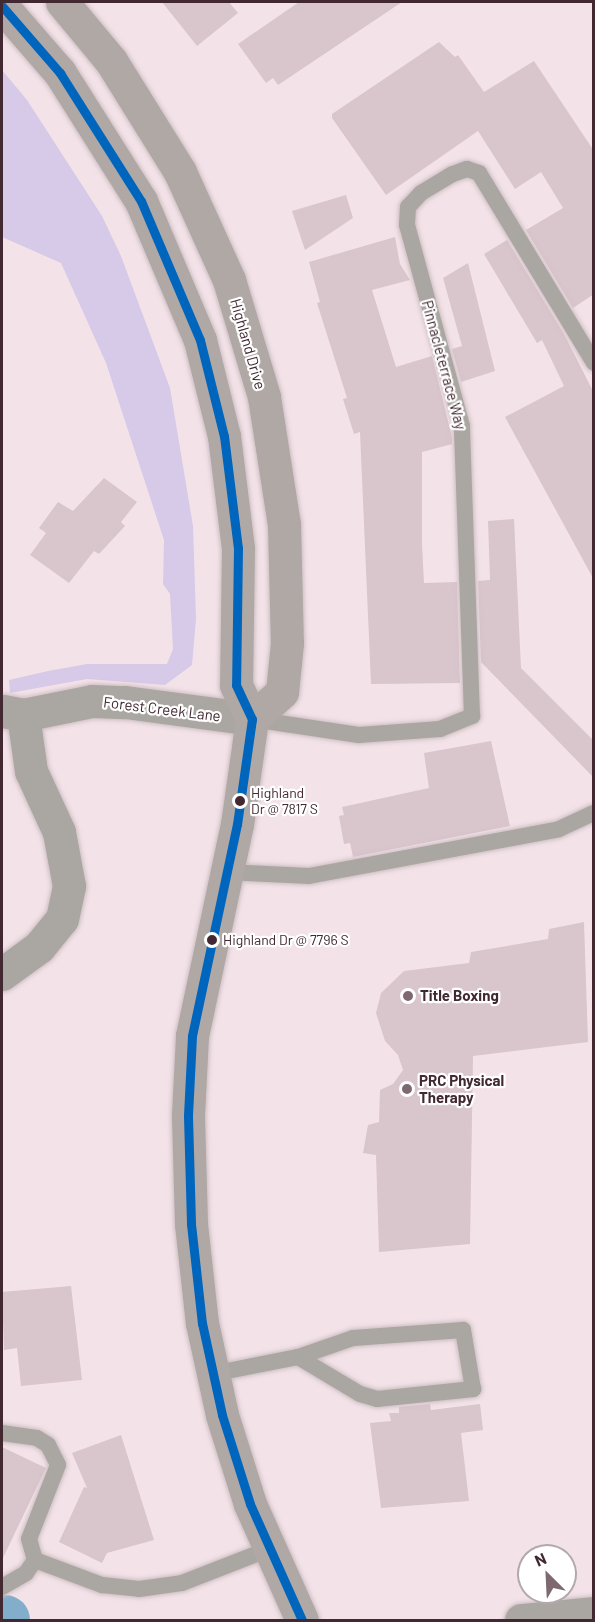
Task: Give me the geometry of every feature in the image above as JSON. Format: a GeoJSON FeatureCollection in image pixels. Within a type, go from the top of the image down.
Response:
{"type":"FeatureCollection","features":[{"type":"Feature","properties":{"kind":"main road","name":"Highland Drive"},"geometry":{"type":"LineString","coordinates":[[62,2],[111,62],[180,172],[230,280],[264,397],[284,524],[286,643],[282,692],[252,719]]}},
{"type":"Feature","properties":{"kind":"main road"},"geometry":{"type":"LineString","coordinates":[[2,6],[60,73],[117,157],[163,247],[200,340],[214,389],[233,491],[239,605],[236,685],[252,719],[226,872],[192,1036],[188,1116],[195,1272],[212,1374],[237,1464],[268,1549],[302,1620]]}},
{"type":"Feature","properties":{"kind":"street","name":"Forest Creek Lane"},"geometry":{"type":"LineString","coordinates":[[12,713],[92,701],[252,719]]}},
{"type":"Feature","properties":{"kind":"street"},"geometry":{"type":"LineString","coordinates":[[2,974],[39,947],[62,919],[69,886],[59,832],[31,771],[12,713]]}},
{"type":"Feature","properties":{"kind":"street"},"geometry":{"type":"LineString","coordinates":[[521,1620],[594,1613]]}},
{"type":"Feature","properties":{"kind":"lane","name":"Pinnacleterrace Way"},"geometry":{"type":"LineString","coordinates":[[252,719],[359,735],[440,729],[472,716],[462,426],[406,225],[408,207],[421,193],[453,174],[467,169],[479,173],[594,363]]}},
{"type":"Feature","properties":{"kind":"lane"},"geometry":{"type":"LineString","coordinates":[[226,872],[309,876],[559,829],[594,813]]}},
{"type":"Feature","properties":{"kind":"lane"},"geometry":{"type":"LineString","coordinates":[[212,1374],[298,1357],[353,1338],[463,1330],[473,1389],[377,1399],[351,1390],[298,1357]]}},
{"type":"Feature","properties":{"kind":"lane"},"geometry":{"type":"LineString","coordinates":[[2,1432],[37,1438],[48,1445],[58,1466],[29,1539],[35,1560]]}},
{"type":"Feature","properties":{"kind":"lane"},"geometry":{"type":"LineString","coordinates":[[35,1560],[102,1585],[139,1588],[182,1583],[268,1549]]}},
{"type":"Feature","properties":{"kind":"lane"},"geometry":{"type":"LineString","coordinates":[[2,1587],[26,1573],[35,1560]]}},
{"type":"Feature","properties":{"kind":"shaded area"},"geometry":{"type":"Polygon","coordinates":[[[2,70],[27,100],[102,216],[121,256],[170,388],[193,526],[196,619],[192,665],[165,685],[87,679],[10,693],[9,680],[48,671],[87,664],[167,664],[173,649],[170,594],[163,584],[164,540],[106,363],[61,263],[2,237],[2,70]]]}},
{"type":"Feature","properties":{"kind":"building"},"geometry":{"type":"Polygon","coordinates":[[[162,2],[229,2],[238,13],[197,46],[162,2]]]}},
{"type":"Feature","properties":{"kind":"building"},"geometry":{"type":"Polygon","coordinates":[[[299,2],[402,2],[278,85],[273,78],[266,83],[238,44],[299,2]]]}},
{"type":"Feature","properties":{"kind":"building"},"geometry":{"type":"Polygon","coordinates":[[[439,42],[455,57],[458,55],[484,92],[534,61],[594,151],[594,294],[573,308],[526,230],[563,208],[541,172],[515,189],[478,131],[386,195],[332,118],[332,114],[439,42]]]}},
{"type":"Feature","properties":{"kind":"building"},"geometry":{"type":"Polygon","coordinates":[[[346,195],[353,218],[305,250],[292,211],[346,195]]]}},
{"type":"Feature","properties":{"kind":"building"},"geometry":{"type":"Polygon","coordinates":[[[395,237],[400,264],[410,280],[372,290],[396,367],[432,356],[452,437],[452,444],[422,452],[422,545],[424,583],[457,582],[460,683],[371,684],[360,432],[354,434],[343,399],[347,398],[317,303],[320,302],[309,262],[395,237]]]}},
{"type":"Feature","properties":{"kind":"building"},"geometry":{"type":"Polygon","coordinates":[[[507,240],[564,334],[594,393],[594,580],[505,417],[564,386],[542,340],[537,343],[484,254],[507,240]]]}},
{"type":"Feature","properties":{"kind":"building"},"geometry":{"type":"Polygon","coordinates":[[[468,263],[495,371],[461,382],[452,349],[462,346],[443,278],[468,263]]]}},
{"type":"Feature","properties":{"kind":"building"},"geometry":{"type":"Polygon","coordinates":[[[104,478],[137,502],[121,522],[125,526],[99,554],[94,551],[69,583],[30,555],[46,533],[39,528],[58,502],[73,511],[104,478]]]}},
{"type":"Feature","properties":{"kind":"building"},"geometry":{"type":"Polygon","coordinates":[[[514,519],[521,668],[594,741],[594,778],[481,662],[478,581],[490,580],[488,521],[514,519]]]}},
{"type":"Feature","properties":{"kind":"building"},"geometry":{"type":"Polygon","coordinates":[[[491,741],[510,826],[353,857],[350,843],[344,844],[339,816],[344,815],[342,807],[429,788],[424,753],[491,741]]]}},
{"type":"Feature","properties":{"kind":"building"},"geometry":{"type":"Polygon","coordinates":[[[584,922],[588,1042],[473,1056],[470,1244],[379,1252],[376,1155],[363,1153],[368,1125],[379,1122],[380,1090],[393,1084],[403,1070],[398,1055],[385,1041],[376,1013],[381,993],[404,971],[469,963],[471,952],[548,939],[549,929],[584,922]]]}},
{"type":"Feature","properties":{"kind":"building"},"geometry":{"type":"Polygon","coordinates":[[[71,1286],[82,1380],[21,1386],[17,1348],[4,1350],[2,1292],[71,1286]]]}},
{"type":"Feature","properties":{"kind":"building"},"geometry":{"type":"Polygon","coordinates":[[[430,1404],[431,1410],[480,1404],[483,1430],[461,1433],[469,1501],[381,1508],[370,1423],[391,1421],[389,1413],[399,1413],[399,1407],[430,1404]]]}},
{"type":"Feature","properties":{"kind":"building"},"geometry":{"type":"Polygon","coordinates":[[[121,1435],[154,1540],[107,1553],[102,1563],[59,1542],[84,1487],[87,1488],[72,1453],[121,1435]]]}},
{"type":"Feature","properties":{"kind":"building"},"geometry":{"type":"Polygon","coordinates":[[[2,1447],[46,1468],[2,1560],[2,1447]]]}},
{"type":"Feature","properties":{"kind":"transit line"},"geometry":{"type":"LineString","coordinates":[[2,6],[60,73],[141,201],[200,340],[224,436],[238,548],[236,685],[252,719],[237,824],[192,1036],[188,1116],[191,1224],[202,1323],[222,1415],[250,1504],[302,1620]]}},
{"type":"Feature","properties":{"kind":"place","name":"Highland Dr @ 7817 S"},"geometry":{"type":"Point","coordinates":[240,801]}},
{"type":"Feature","properties":{"kind":"place","name":"Highland Dr @ 7796 S"},"geometry":{"type":"Point","coordinates":[212,940]}},
{"type":"Feature","properties":{"kind":"place","name":"Title Boxing"},"geometry":{"type":"Point","coordinates":[408,996]}},
{"type":"Feature","properties":{"kind":"place","name":"PRC Physical Therapy"},"geometry":{"type":"Point","coordinates":[407,1089]}}]}
